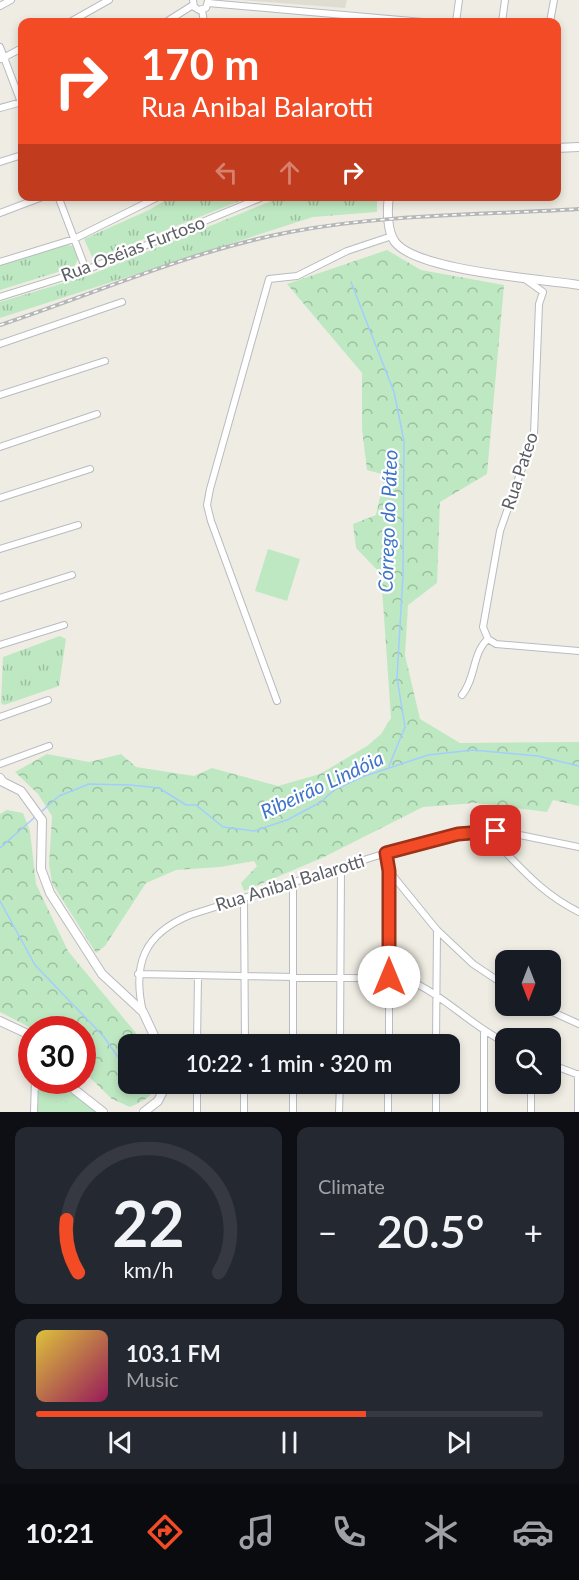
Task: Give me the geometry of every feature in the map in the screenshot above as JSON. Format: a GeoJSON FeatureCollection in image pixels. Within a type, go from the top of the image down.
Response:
{"type":"FeatureCollection","features":[{"type":"Feature","properties":{"kind":"street"},"geometry":{"type":"LineString","coordinates":[[0,6],[11,0]]}},
{"type":"Feature","properties":{"kind":"street"},"geometry":{"type":"LineString","coordinates":[[77,18],[109,0]]}},
{"type":"Feature","properties":{"kind":"street"},"geometry":{"type":"LineString","coordinates":[[457,18],[459,0]]}},
{"type":"Feature","properties":{"kind":"street"},"geometry":{"type":"LineString","coordinates":[[503,18],[505,0]]}},
{"type":"Feature","properties":{"kind":"street"},"geometry":{"type":"LineString","coordinates":[[551,18],[554,0]]}},
{"type":"Feature","properties":{"kind":"street"},"geometry":{"type":"LineString","coordinates":[[171,18],[193,2],[202,10],[203,18]]}},
{"type":"Feature","properties":{"kind":"street"},"geometry":{"type":"LineString","coordinates":[[202,10],[208,2],[380,18]]}},
{"type":"Feature","properties":{"kind":"street"},"geometry":{"type":"LineString","coordinates":[[0,47],[2,59],[18,94]]}},
{"type":"Feature","properties":{"kind":"street"},"geometry":{"type":"LineString","coordinates":[[2,59],[18,50]]}},
{"type":"Feature","properties":{"kind":"street"},"geometry":{"type":"LineString","coordinates":[[0,108],[18,104]]}},
{"type":"Feature","properties":{"kind":"street"},"geometry":{"type":"LineString","coordinates":[[561,148],[579,147]]}},
{"type":"Feature","properties":{"kind":"street"},"geometry":{"type":"LineString","coordinates":[[0,162],[18,156]]}},
{"type":"Feature","properties":{"kind":"street"},"geometry":{"type":"LineString","coordinates":[[0,213],[32,201]]}},
{"type":"Feature","properties":{"kind":"street"},"geometry":{"type":"LineString","coordinates":[[60,201],[86,270]]}},
{"type":"Feature","properties":{"kind":"street"},"geometry":{"type":"LineString","coordinates":[[0,262],[74,239],[150,201]]}},
{"type":"Feature","properties":{"kind":"street","name":"Rua Oséias Furtoso"},"geometry":{"type":"LineString","coordinates":[[0,297],[86,270],[253,201]]}},
{"type":"Feature","properties":{"kind":"street"},"geometry":{"type":"LineString","coordinates":[[389,201],[392,236],[404,249],[426,259],[455,267],[579,285]]}},
{"type":"Feature","properties":{"kind":"street"},"geometry":{"type":"LineString","coordinates":[[277,701],[207,505],[269,279],[297,276],[347,251],[392,236]]}},
{"type":"Feature","properties":{"kind":"street","name":"Rua Pateo"},"geometry":{"type":"LineString","coordinates":[[488,639],[483,627],[500,531],[531,449],[534,434],[539,304],[543,291],[522,278]]}},
{"type":"Feature","properties":{"kind":"street"},"geometry":{"type":"LineString","coordinates":[[0,344],[122,302]]}},
{"type":"Feature","properties":{"kind":"street"},"geometry":{"type":"LineString","coordinates":[[0,395],[105,361]]}},
{"type":"Feature","properties":{"kind":"street"},"geometry":{"type":"LineString","coordinates":[[0,447],[97,414]]}},
{"type":"Feature","properties":{"kind":"street"},"geometry":{"type":"LineString","coordinates":[[0,498],[90,469]]}},
{"type":"Feature","properties":{"kind":"street"},"geometry":{"type":"LineString","coordinates":[[0,549],[78,525]]}},
{"type":"Feature","properties":{"kind":"street"},"geometry":{"type":"LineString","coordinates":[[0,598],[72,575]]}},
{"type":"Feature","properties":{"kind":"street"},"geometry":{"type":"LineString","coordinates":[[0,645],[64,625]]}},
{"type":"Feature","properties":{"kind":"street"},"geometry":{"type":"LineString","coordinates":[[462,695],[467,688],[480,646],[488,639],[496,644],[579,651]]}},
{"type":"Feature","properties":{"kind":"street"},"geometry":{"type":"LineString","coordinates":[[0,717],[48,700]]}},
{"type":"Feature","properties":{"kind":"street"},"geometry":{"type":"LineString","coordinates":[[0,764],[49,746]]}},
{"type":"Feature","properties":{"kind":"street"},"geometry":{"type":"LineString","coordinates":[[1,782],[21,791],[42,820],[41,869],[50,894],[102,974],[143,1012]]}},
{"type":"Feature","properties":{"kind":"street"},"geometry":{"type":"LineString","coordinates":[[485,831],[524,874],[560,903],[579,912]]}},
{"type":"Feature","properties":{"kind":"street","name":"Rua Anibal Balarotti"},"geometry":{"type":"LineString","coordinates":[[153,1034],[143,1012],[138,974],[148,946],[164,928],[190,915],[386,853],[458,834],[485,831],[505,832],[579,847]]}},
{"type":"Feature","properties":{"kind":"street"},"geometry":{"type":"LineString","coordinates":[[386,853],[389,871],[388,1034]]}},
{"type":"Feature","properties":{"kind":"street"},"geometry":{"type":"LineString","coordinates":[[340,1034],[341,867]]}},
{"type":"Feature","properties":{"kind":"street"},"geometry":{"type":"LineString","coordinates":[[389,871],[437,930],[473,964],[495,979]]}},
{"type":"Feature","properties":{"kind":"street"},"geometry":{"type":"LineString","coordinates":[[293,882],[293,1034]]}},
{"type":"Feature","properties":{"kind":"street"},"geometry":{"type":"LineString","coordinates":[[244,899],[245,1034]]}},
{"type":"Feature","properties":{"kind":"street"},"geometry":{"type":"LineString","coordinates":[[436,1034],[437,930]]}},
{"type":"Feature","properties":{"kind":"street"},"geometry":{"type":"LineString","coordinates":[[138,974],[406,979],[436,994],[484,1032],[495,1038]]}},
{"type":"Feature","properties":{"kind":"street"},"geometry":{"type":"LineString","coordinates":[[198,976],[198,1034]]}},
{"type":"Feature","properties":{"kind":"street"},"geometry":{"type":"LineString","coordinates":[[561,1016],[579,1024]]}},
{"type":"Feature","properties":{"kind":"street"},"geometry":{"type":"LineString","coordinates":[[0,1021],[18,1029]]}},
{"type":"Feature","properties":{"kind":"street"},"geometry":{"type":"LineString","coordinates":[[484,1032],[484,1112]]}},
{"type":"Feature","properties":{"kind":"street"},"geometry":{"type":"LineString","coordinates":[[561,1068],[579,1074],[578,1112]]}},
{"type":"Feature","properties":{"kind":"street"},"geometry":{"type":"LineString","coordinates":[[34,1112],[35,1094]]}},
{"type":"Feature","properties":{"kind":"street"},"geometry":{"type":"LineString","coordinates":[[80,1094],[103,1112]]}},
{"type":"Feature","properties":{"kind":"street"},"geometry":{"type":"LineString","coordinates":[[146,1111],[162,1094]]}},
{"type":"Feature","properties":{"kind":"street"},"geometry":{"type":"LineString","coordinates":[[197,1094],[197,1112]]}},
{"type":"Feature","properties":{"kind":"street"},"geometry":{"type":"LineString","coordinates":[[244,1094],[244,1112]]}},
{"type":"Feature","properties":{"kind":"street"},"geometry":{"type":"LineString","coordinates":[[293,1094],[293,1112]]}},
{"type":"Feature","properties":{"kind":"street"},"geometry":{"type":"LineString","coordinates":[[339,1112],[340,1094]]}},
{"type":"Feature","properties":{"kind":"street"},"geometry":{"type":"LineString","coordinates":[[388,1094],[388,1112]]}},
{"type":"Feature","properties":{"kind":"street"},"geometry":{"type":"LineString","coordinates":[[436,1094],[436,1112]]}},
{"type":"Feature","properties":{"kind":"street"},"geometry":{"type":"LineString","coordinates":[[531,1094],[531,1112]]}},
{"type":"Feature","properties":{"kind":"shaded area"},"geometry":{"type":"Polygon","coordinates":[[[240,0],[347,0],[345,8],[240,0]]]}},
{"type":"Feature","properties":{"kind":"green space"},"geometry":{"type":"Polygon","coordinates":[[[164,201],[240,201],[93,259],[84,239],[164,201]]]}},
{"type":"Feature","properties":{"kind":"green space"},"geometry":{"type":"Polygon","coordinates":[[[271,201],[377,201],[377,212],[313,217],[0,318],[0,302],[90,275],[271,201]]]}},
{"type":"Feature","properties":{"kind":"green space"},"geometry":{"type":"Polygon","coordinates":[[[67,245],[73,246],[78,259],[74,267],[0,290],[0,264],[67,245]]]}},
{"type":"Feature","properties":{"kind":"green space"},"geometry":{"type":"Polygon","coordinates":[[[387,250],[421,270],[504,285],[487,474],[440,502],[437,583],[408,605],[405,655],[420,719],[460,743],[579,742],[579,806],[553,800],[547,812],[476,803],[423,807],[324,857],[244,891],[241,883],[257,866],[254,861],[220,867],[176,870],[146,883],[105,946],[96,953],[52,883],[49,864],[52,816],[38,794],[15,772],[47,754],[89,762],[121,754],[136,767],[194,776],[212,768],[278,786],[320,774],[367,746],[381,734],[391,718],[381,574],[356,548],[353,524],[376,515],[385,475],[367,470],[362,429],[362,373],[287,284],[387,250]]]}},
{"type":"Feature","properties":{"kind":"green space"},"geometry":{"type":"Polygon","coordinates":[[[268,549],[300,559],[287,601],[255,591],[268,549]]]}},
{"type":"Feature","properties":{"kind":"green space"},"geometry":{"type":"Polygon","coordinates":[[[60,636],[66,639],[59,686],[4,705],[1,703],[3,657],[60,636]]]}},
{"type":"Feature","properties":{"kind":"green space"},"geometry":{"type":"Polygon","coordinates":[[[7,810],[23,813],[30,831],[36,884],[68,951],[137,1034],[118,1034],[118,1094],[150,1094],[130,1107],[112,1099],[96,1084],[96,1016],[18,1016],[18,1021],[0,1012],[0,814],[7,810]]]}},
{"type":"Feature","properties":{"kind":"green space"},"geometry":{"type":"Polygon","coordinates":[[[37,1094],[79,1094],[98,1112],[37,1112],[37,1094]]]}},
{"type":"Feature","properties":{"kind":"green space"},"geometry":{"type":"Polygon","coordinates":[[[58,1098],[90,1112],[52,1112],[58,1098]]]}},
{"type":"Feature","properties":{"kind":"waterway","name":"Córrego do Páteo"},"geometry":{"type":"LineString","coordinates":[[351,282],[394,392],[404,441],[403,574],[397,678],[405,727],[389,766]]}},
{"type":"Feature","properties":{"kind":"waterway","name":"Ribeirão Lindóia"},"geometry":{"type":"LineString","coordinates":[[41,812],[59,796],[89,784],[130,785],[159,788],[186,805],[196,805],[223,827],[254,831],[287,820],[321,802],[334,790],[362,777],[428,755],[473,750],[538,756],[579,766]]}},
{"type":"Feature","properties":{"kind":"waterway","name":"Ribeirão Lindóia"},"geometry":{"type":"LineString","coordinates":[[0,848],[35,817]]}},
{"type":"Feature","properties":{"kind":"waterway"},"geometry":{"type":"LineString","coordinates":[[0,901],[35,965],[104,1037],[118,1057]]}},
{"type":"Feature","properties":{"kind":"railway"},"geometry":{"type":"LineString","coordinates":[[0,325],[180,261],[290,232],[397,218],[579,209]]}},
{"type":"Feature","properties":{"kind":"route"},"geometry":{"type":"LineString","coordinates":[[389,977],[389,871],[386,853],[458,834],[496,831]]}}]}
